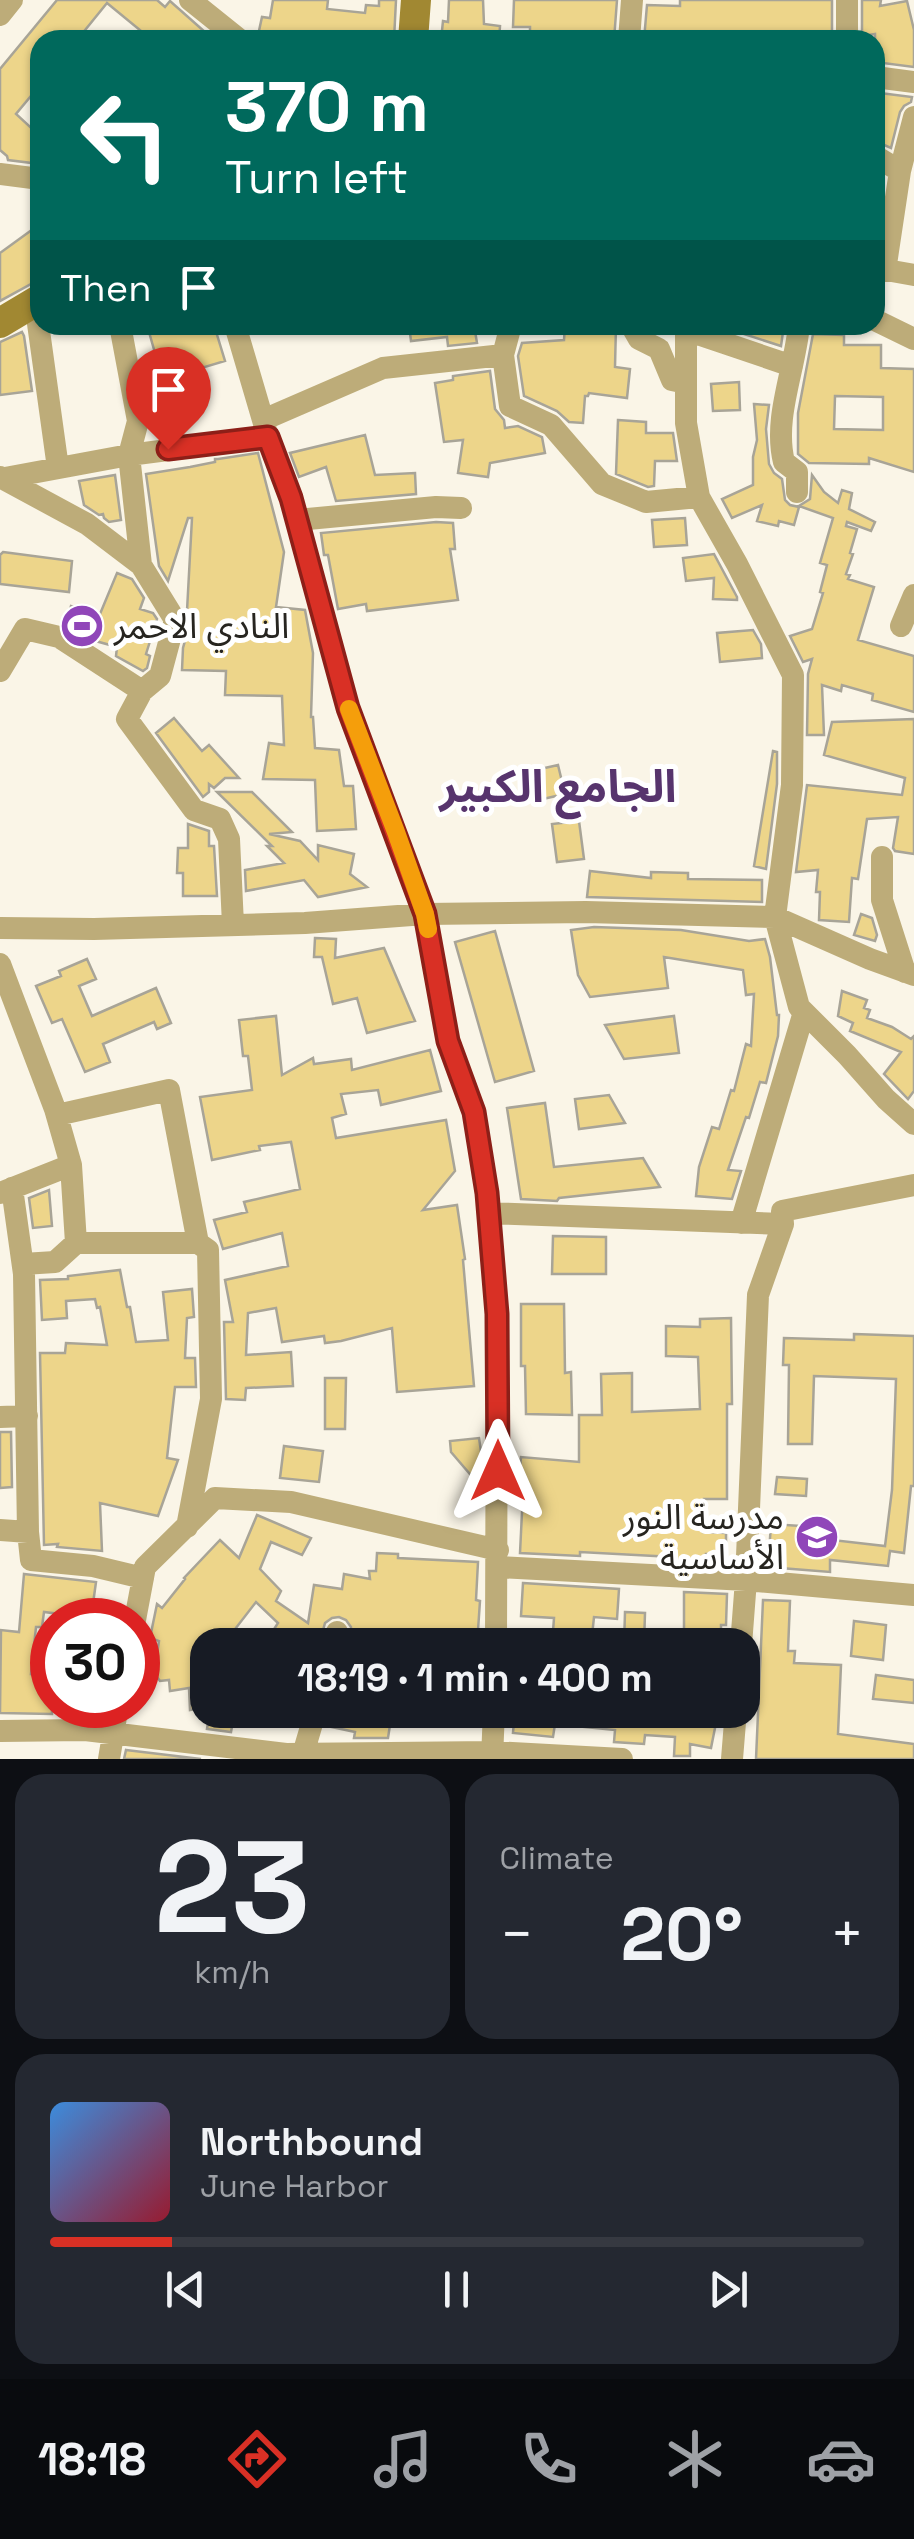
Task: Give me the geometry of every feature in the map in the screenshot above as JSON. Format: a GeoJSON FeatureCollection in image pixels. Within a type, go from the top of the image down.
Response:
{"type":"FeatureCollection","features":[{"type":"Feature","properties":{"kind":"street"},"geometry":{"type":"LineString","coordinates":[[0,15],[12,0]]}},
{"type":"Feature","properties":{"kind":"street"},"geometry":{"type":"LineString","coordinates":[[190,0],[228,30]]}},
{"type":"Feature","properties":{"kind":"street"},"geometry":{"type":"LineString","coordinates":[[414,30],[416,0]]}},
{"type":"Feature","properties":{"kind":"street"},"geometry":{"type":"LineString","coordinates":[[630,30],[632,0]]}},
{"type":"Feature","properties":{"kind":"street"},"geometry":{"type":"LineString","coordinates":[[847,0],[847,30]]}},
{"type":"Feature","properties":{"kind":"street"},"geometry":{"type":"LineString","coordinates":[[885,78],[914,82]]}},
{"type":"Feature","properties":{"kind":"street"},"geometry":{"type":"LineString","coordinates":[[885,245],[914,118]]}},
{"type":"Feature","properties":{"kind":"street"},"geometry":{"type":"LineString","coordinates":[[885,162],[900,171]]}},
{"type":"Feature","properties":{"kind":"street"},"geometry":{"type":"LineString","coordinates":[[0,174],[30,178]]}},
{"type":"Feature","properties":{"kind":"street"},"geometry":{"type":"LineString","coordinates":[[885,271],[914,275]]}},
{"type":"Feature","properties":{"kind":"street"},"geometry":{"type":"LineString","coordinates":[[0,323],[30,306]]}},
{"type":"Feature","properties":{"kind":"street"},"geometry":{"type":"LineString","coordinates":[[885,325],[914,339]]}},
{"type":"Feature","properties":{"kind":"street"},"geometry":{"type":"LineString","coordinates":[[42,335],[58,468]]}},
{"type":"Feature","properties":{"kind":"street"},"geometry":{"type":"LineString","coordinates":[[122,335],[138,421],[130,454],[141,566]]}},
{"type":"Feature","properties":{"kind":"street"},"geometry":{"type":"LineString","coordinates":[[238,335],[297,520],[348,708],[425,914],[448,1041],[474,1112],[489,1213],[497,1314],[496,1628]]}},
{"type":"Feature","properties":{"kind":"street"},"geometry":{"type":"LineString","coordinates":[[508,335],[503,356],[510,406],[551,425],[602,484],[646,502],[699,497]]}},
{"type":"Feature","properties":{"kind":"street"},"geometry":{"type":"LineString","coordinates":[[636,335],[659,349],[672,380],[686,382]]}},
{"type":"Feature","properties":{"kind":"street"},"geometry":{"type":"LineString","coordinates":[[686,335],[686,422],[699,497],[794,675],[792,785],[775,918],[799,1007],[886,1100],[914,1124]]}},
{"type":"Feature","properties":{"kind":"street"},"geometry":{"type":"LineString","coordinates":[[706,335],[792,366]]}},
{"type":"Feature","properties":{"kind":"street"},"geometry":{"type":"LineString","coordinates":[[797,492],[798,472],[784,462],[779,444],[798,335]]}},
{"type":"Feature","properties":{"kind":"street"},"geometry":{"type":"LineString","coordinates":[[2,477],[266,428],[383,368],[503,356]]}},
{"type":"Feature","properties":{"kind":"street"},"geometry":{"type":"LineString","coordinates":[[2,477],[87,524],[141,566],[175,620],[160,676],[142,691],[128,720],[194,810],[220,819],[229,839],[233,925]]}},
{"type":"Feature","properties":{"kind":"street"},"geometry":{"type":"LineString","coordinates":[[297,520],[461,508]]}},
{"type":"Feature","properties":{"kind":"street"},"geometry":{"type":"LineString","coordinates":[[901,626],[914,595]]}},
{"type":"Feature","properties":{"kind":"street"},"geometry":{"type":"LineString","coordinates":[[0,671],[25,629],[59,637],[142,691]]}},
{"type":"Feature","properties":{"kind":"street"},"geometry":{"type":"LineString","coordinates":[[0,928],[305,923],[425,914],[586,912],[775,918],[910,973],[904,933],[882,900],[882,857]]}},
{"type":"Feature","properties":{"kind":"street"},"geometry":{"type":"LineString","coordinates":[[789,970],[811,947],[846,948]]}},
{"type":"Feature","properties":{"kind":"street"},"geometry":{"type":"LineString","coordinates":[[0,964],[71,1165],[76,1243]]}},
{"type":"Feature","properties":{"kind":"street"},"geometry":{"type":"LineString","coordinates":[[742,1223],[804,1012]]}},
{"type":"Feature","properties":{"kind":"street"},"geometry":{"type":"LineString","coordinates":[[56,1115],[170,1090],[198,1242]]}},
{"type":"Feature","properties":{"kind":"street"},"geometry":{"type":"LineString","coordinates":[[71,1165],[6,1191],[23,1264],[31,1560],[92,1566],[143,1578]]}},
{"type":"Feature","properties":{"kind":"street"},"geometry":{"type":"LineString","coordinates":[[742,1628],[758,1294],[783,1224],[782,1211],[914,1185]]}},
{"type":"Feature","properties":{"kind":"street"},"geometry":{"type":"LineString","coordinates":[[489,1213],[783,1224]]}},
{"type":"Feature","properties":{"kind":"street"},"geometry":{"type":"LineString","coordinates":[[23,1264],[55,1262],[76,1243],[198,1242],[208,1250],[211,1400],[187,1527]]}},
{"type":"Feature","properties":{"kind":"street"},"geometry":{"type":"LineString","coordinates":[[0,1416],[26,1416]]}},
{"type":"Feature","properties":{"kind":"street"},"geometry":{"type":"LineString","coordinates":[[139,1598],[145,1567],[215,1498],[291,1502],[498,1559],[914,1596]]}},
{"type":"Feature","properties":{"kind":"street"},"geometry":{"type":"LineString","coordinates":[[0,1530],[28,1532]]}},
{"type":"Feature","properties":{"kind":"street"},"geometry":{"type":"LineString","coordinates":[[109,1759],[114,1728]]}},
{"type":"Feature","properties":{"kind":"street"},"geometry":{"type":"LineString","coordinates":[[303,1754],[311,1728]]}},
{"type":"Feature","properties":{"kind":"street"},"geometry":{"type":"LineString","coordinates":[[493,1756],[494,1728]]}},
{"type":"Feature","properties":{"kind":"street"},"geometry":{"type":"LineString","coordinates":[[732,1759],[735,1728]]}},
{"type":"Feature","properties":{"kind":"street"},"geometry":{"type":"LineString","coordinates":[[0,1731],[85,1730],[286,1754],[622,1759]]}},
{"type":"Feature","properties":{"kind":"building"},"geometry":{"type":"Polygon","coordinates":[[[57,0],[157,0],[165,7],[170,1],[203,30],[140,30],[107,3],[85,30],[32,30],[57,0]]]}},
{"type":"Feature","properties":{"kind":"building"},"geometry":{"type":"Polygon","coordinates":[[[273,0],[328,0],[327,9],[365,13],[366,5],[379,6],[379,0],[396,0],[394,30],[259,30],[262,17],[270,18],[273,0]]]}},
{"type":"Feature","properties":{"kind":"building"},"geometry":{"type":"Polygon","coordinates":[[[449,0],[483,0],[484,24],[500,26],[500,30],[442,30],[443,21],[448,22],[449,0]]]}},
{"type":"Feature","properties":{"kind":"building"},"geometry":{"type":"Polygon","coordinates":[[[514,0],[617,0],[615,30],[513,27],[514,0]]]}},
{"type":"Feature","properties":{"kind":"building"},"geometry":{"type":"Polygon","coordinates":[[[680,0],[832,0],[832,30],[645,30],[647,5],[680,6],[680,0]]]}},
{"type":"Feature","properties":{"kind":"building"},"geometry":{"type":"Polygon","coordinates":[[[862,0],[881,0],[880,6],[907,1],[914,30],[914,67],[885,63],[885,30],[862,30],[862,0]]]}},
{"type":"Feature","properties":{"kind":"building"},"geometry":{"type":"Polygon","coordinates":[[[30,33],[30,97],[16,114],[30,127],[30,163],[8,160],[0,150],[0,69],[30,33]]]}},
{"type":"Feature","properties":{"kind":"building"},"geometry":{"type":"Polygon","coordinates":[[[885,94],[912,97],[900,112],[891,148],[885,145],[885,94]]]}},
{"type":"Feature","properties":{"kind":"building"},"geometry":{"type":"Polygon","coordinates":[[[30,231],[30,284],[0,301],[0,253],[30,231]]]}},
{"type":"Feature","properties":{"kind":"building"},"geometry":{"type":"Polygon","coordinates":[[[22,332],[32,391],[0,395],[0,342],[22,332]]]}},
{"type":"Feature","properties":{"kind":"building"},"geometry":{"type":"Polygon","coordinates":[[[150,335],[217,335],[225,361],[158,381],[150,354],[155,353],[150,335]]]}},
{"type":"Feature","properties":{"kind":"building"},"geometry":{"type":"Polygon","coordinates":[[[410,335],[476,335],[477,343],[448,346],[447,337],[411,341],[410,335]]]}},
{"type":"Feature","properties":{"kind":"building"},"geometry":{"type":"Polygon","coordinates":[[[564,335],[616,335],[615,367],[630,369],[627,398],[589,393],[585,396],[583,423],[569,422],[557,411],[524,396],[518,356],[522,343],[564,340],[564,335]]]}},
{"type":"Feature","properties":{"kind":"building"},"geometry":{"type":"Polygon","coordinates":[[[747,335],[783,335],[781,346],[747,335]]]}},
{"type":"Feature","properties":{"kind":"building"},"geometry":{"type":"Polygon","coordinates":[[[813,335],[844,335],[844,345],[881,345],[881,368],[914,369],[914,472],[869,458],[869,464],[809,463],[798,454],[798,413],[813,335]],[[835,396],[834,429],[883,430],[883,397],[835,396]]]}},
{"type":"Feature","properties":{"kind":"building"},"geometry":{"type":"Polygon","coordinates":[[[490,371],[495,409],[505,428],[518,426],[542,437],[545,453],[490,463],[488,477],[458,473],[463,440],[444,442],[435,383],[453,380],[453,376],[490,371]]]}},
{"type":"Feature","properties":{"kind":"building"},"geometry":{"type":"Polygon","coordinates":[[[739,382],[740,410],[713,411],[711,384],[739,382]]]}},
{"type":"Feature","properties":{"kind":"building"},"geometry":{"type":"Polygon","coordinates":[[[754,404],[769,405],[769,464],[782,479],[785,500],[799,507],[794,525],[757,521],[762,505],[732,518],[722,499],[753,485],[757,440],[754,404]]]}},
{"type":"Feature","properties":{"kind":"building"},"geometry":{"type":"Polygon","coordinates":[[[618,420],[646,422],[646,433],[673,433],[677,461],[655,461],[654,486],[616,474],[618,420]]]}},
{"type":"Feature","properties":{"kind":"building"},"geometry":{"type":"Polygon","coordinates":[[[365,435],[375,475],[415,473],[416,494],[336,501],[326,467],[299,477],[290,453],[365,435]]]}},
{"type":"Feature","properties":{"kind":"building"},"geometry":{"type":"Polygon","coordinates":[[[258,453],[284,552],[276,607],[305,610],[313,653],[311,717],[315,748],[339,750],[344,786],[353,786],[356,829],[317,831],[315,780],[263,779],[269,743],[284,745],[282,696],[225,695],[226,671],[182,670],[190,623],[187,611],[192,518],[188,518],[168,581],[159,566],[146,474],[258,453]]]}},
{"type":"Feature","properties":{"kind":"building"},"geometry":{"type":"Polygon","coordinates":[[[115,475],[121,520],[109,522],[103,514],[84,505],[79,481],[115,475]]]}},
{"type":"Feature","properties":{"kind":"building"},"geometry":{"type":"Polygon","coordinates":[[[812,475],[838,503],[842,490],[852,493],[849,509],[875,522],[871,531],[847,522],[846,526],[857,529],[848,579],[874,587],[858,640],[914,656],[914,712],[872,700],[873,694],[842,685],[841,691],[822,685],[824,735],[807,735],[808,674],[812,659],[803,662],[790,636],[812,629],[827,565],[820,563],[833,518],[799,506],[810,499],[812,475]]]}},
{"type":"Feature","properties":{"kind":"building"},"geometry":{"type":"Polygon","coordinates":[[[685,518],[687,545],[654,547],[652,520],[685,518]]]}},
{"type":"Feature","properties":{"kind":"building"},"geometry":{"type":"Polygon","coordinates":[[[453,523],[455,549],[450,549],[458,600],[367,611],[366,604],[338,609],[321,533],[453,523]]]}},
{"type":"Feature","properties":{"kind":"building"},"geometry":{"type":"Polygon","coordinates":[[[3,552],[72,561],[69,592],[0,584],[3,552]]]}},
{"type":"Feature","properties":{"kind":"building"},"geometry":{"type":"Polygon","coordinates":[[[714,554],[737,600],[713,599],[714,578],[686,581],[683,558],[714,554]]]}},
{"type":"Feature","properties":{"kind":"building"},"geometry":{"type":"Polygon","coordinates":[[[117,573],[132,579],[144,598],[140,609],[153,613],[157,619],[146,654],[150,656],[147,668],[143,671],[116,656],[117,647],[92,640],[66,624],[71,606],[100,614],[117,573]]]}},
{"type":"Feature","properties":{"kind":"building"},"geometry":{"type":"Polygon","coordinates":[[[753,630],[761,644],[762,658],[720,662],[717,633],[753,630]]]}},
{"type":"Feature","properties":{"kind":"building"},"geometry":{"type":"Polygon","coordinates":[[[174,718],[202,751],[209,745],[239,778],[225,778],[214,788],[209,784],[209,792],[203,797],[156,733],[174,718]]]}},
{"type":"Feature","properties":{"kind":"building"},"geometry":{"type":"Polygon","coordinates":[[[914,719],[914,854],[893,848],[898,817],[867,819],[858,879],[852,878],[849,922],[819,920],[818,870],[796,872],[807,785],[902,795],[905,778],[824,755],[832,722],[914,719]]]}},
{"type":"Feature","properties":{"kind":"building"},"geometry":{"type":"Polygon","coordinates":[[[773,751],[777,752],[777,784],[766,869],[754,866],[773,751]]]}},
{"type":"Feature","properties":{"kind":"building"},"geometry":{"type":"Polygon","coordinates":[[[558,765],[565,794],[534,801],[527,772],[558,765]]]}},
{"type":"Feature","properties":{"kind":"building"},"geometry":{"type":"Polygon","coordinates":[[[217,792],[252,792],[292,832],[269,834],[300,841],[318,860],[318,845],[354,854],[350,874],[367,887],[318,897],[304,880],[246,891],[245,870],[284,863],[217,792]]]}},
{"type":"Feature","properties":{"kind":"building"},"geometry":{"type":"Polygon","coordinates":[[[579,821],[584,859],[557,862],[552,824],[579,821]]]}},
{"type":"Feature","properties":{"kind":"building"},"geometry":{"type":"Polygon","coordinates":[[[188,824],[209,831],[209,846],[214,846],[217,896],[183,896],[183,873],[177,873],[178,848],[188,848],[188,824]]]}},
{"type":"Feature","properties":{"kind":"building"},"geometry":{"type":"Polygon","coordinates":[[[590,871],[651,878],[651,872],[688,873],[688,879],[762,880],[762,902],[587,897],[590,871]]]}},
{"type":"Feature","properties":{"kind":"building"},"geometry":{"type":"Polygon","coordinates":[[[861,914],[872,918],[875,941],[854,935],[861,914]]]}},
{"type":"Feature","properties":{"kind":"building"},"geometry":{"type":"Polygon","coordinates":[[[571,930],[681,930],[749,941],[765,939],[779,1015],[778,1036],[766,1083],[760,1082],[728,1170],[741,1171],[732,1199],[696,1196],[699,1167],[712,1127],[719,1129],[746,1044],[751,1046],[754,994],[746,995],[743,970],[664,957],[668,988],[590,997],[578,975],[571,930]]]}},
{"type":"Feature","properties":{"kind":"building"},"geometry":{"type":"Polygon","coordinates":[[[495,931],[534,1071],[495,1082],[455,942],[495,931]]]}},
{"type":"Feature","properties":{"kind":"building"},"geometry":{"type":"Polygon","coordinates":[[[315,938],[336,939],[335,958],[384,948],[415,1021],[367,1033],[357,998],[333,1004],[322,957],[314,957],[315,938]]]}},
{"type":"Feature","properties":{"kind":"building"},"geometry":{"type":"Polygon","coordinates":[[[87,959],[96,979],[79,986],[92,1016],[156,988],[171,1023],[157,1029],[154,1022],[103,1044],[110,1062],[85,1072],[62,1019],[52,1023],[36,986],[87,959]]]}},
{"type":"Feature","properties":{"kind":"building"},"geometry":{"type":"Polygon","coordinates":[[[842,991],[867,1000],[867,1018],[911,1039],[914,1036],[914,1091],[908,1099],[884,1074],[901,1052],[850,1031],[853,1023],[838,1016],[842,991]]]}},
{"type":"Feature","properties":{"kind":"building"},"geometry":{"type":"Polygon","coordinates":[[[276,1016],[282,1075],[313,1058],[314,1064],[351,1059],[352,1070],[430,1050],[441,1091],[381,1105],[378,1090],[341,1094],[346,1114],[332,1118],[336,1138],[446,1120],[455,1171],[423,1210],[457,1205],[474,1386],[397,1392],[392,1328],[341,1341],[325,1343],[324,1336],[282,1342],[276,1308],[248,1313],[246,1355],[291,1352],[293,1386],[246,1388],[245,1400],[226,1399],[224,1322],[233,1322],[225,1280],[288,1266],[282,1233],[223,1249],[214,1220],[247,1212],[244,1202],[300,1189],[291,1142],[259,1146],[260,1150],[212,1160],[200,1097],[252,1090],[239,1020],[276,1016]]]}},
{"type":"Feature","properties":{"kind":"building"},"geometry":{"type":"Polygon","coordinates":[[[674,1016],[679,1053],[624,1059],[605,1025],[674,1016]]]}},
{"type":"Feature","properties":{"kind":"building"},"geometry":{"type":"Polygon","coordinates":[[[609,1095],[625,1123],[579,1129],[575,1099],[609,1095]]]}},
{"type":"Feature","properties":{"kind":"building"},"geometry":{"type":"Polygon","coordinates":[[[545,1103],[554,1167],[643,1158],[660,1187],[557,1201],[521,1199],[507,1108],[545,1103]]]}},
{"type":"Feature","properties":{"kind":"building"},"geometry":{"type":"Polygon","coordinates":[[[49,1190],[52,1226],[33,1228],[29,1198],[49,1190]]]}},
{"type":"Feature","properties":{"kind":"building"},"geometry":{"type":"Polygon","coordinates":[[[553,1236],[606,1237],[606,1274],[552,1274],[553,1236]]]}},
{"type":"Feature","properties":{"kind":"building"},"geometry":{"type":"Polygon","coordinates":[[[120,1270],[136,1342],[168,1340],[163,1292],[192,1289],[194,1317],[187,1318],[185,1358],[195,1358],[196,1387],[175,1387],[167,1458],[178,1460],[158,1516],[100,1503],[102,1551],[44,1545],[40,1353],[65,1353],[66,1343],[107,1345],[95,1299],[66,1301],[67,1318],[42,1320],[40,1280],[120,1270]]]}},
{"type":"Feature","properties":{"kind":"building"},"geometry":{"type":"Polygon","coordinates":[[[521,1304],[564,1304],[565,1373],[571,1372],[572,1415],[526,1414],[521,1304]]]}},
{"type":"Feature","properties":{"kind":"building"},"geometry":{"type":"Polygon","coordinates":[[[731,1318],[727,1499],[704,1499],[703,1532],[726,1533],[726,1554],[706,1554],[706,1563],[673,1561],[673,1557],[580,1552],[580,1556],[520,1553],[521,1457],[579,1462],[579,1415],[602,1415],[601,1374],[632,1373],[632,1412],[700,1409],[698,1357],[666,1356],[666,1326],[700,1327],[700,1319],[731,1318]]]}},
{"type":"Feature","properties":{"kind":"building"},"geometry":{"type":"Polygon","coordinates":[[[854,1334],[914,1336],[914,1486],[904,1553],[890,1551],[888,1566],[830,1560],[830,1572],[768,1567],[771,1524],[832,1528],[832,1540],[885,1546],[892,1490],[896,1379],[814,1376],[812,1444],[788,1444],[789,1365],[783,1365],[784,1338],[854,1340],[854,1334]]]}},
{"type":"Feature","properties":{"kind":"building"},"geometry":{"type":"Polygon","coordinates":[[[325,1378],[346,1378],[345,1429],[325,1429],[325,1378]]]}},
{"type":"Feature","properties":{"kind":"building"},"geometry":{"type":"Polygon","coordinates":[[[0,1432],[11,1432],[12,1487],[0,1488],[0,1432]]]}},
{"type":"Feature","properties":{"kind":"building"},"geometry":{"type":"Polygon","coordinates":[[[479,1438],[481,1487],[451,1452],[450,1441],[479,1438]]]}},
{"type":"Feature","properties":{"kind":"building"},"geometry":{"type":"Polygon","coordinates":[[[284,1446],[323,1451],[319,1482],[280,1478],[284,1446]]]}},
{"type":"Feature","properties":{"kind":"building"},"geometry":{"type":"Polygon","coordinates":[[[777,1477],[807,1479],[806,1496],[775,1494],[777,1477]]]}},
{"type":"Feature","properties":{"kind":"building"},"geometry":{"type":"Polygon","coordinates":[[[257,1515],[311,1538],[302,1555],[271,1542],[260,1569],[281,1591],[276,1601],[308,1623],[314,1585],[342,1589],[344,1574],[370,1579],[369,1571],[376,1571],[377,1553],[398,1554],[398,1558],[478,1562],[478,1628],[351,1628],[339,1617],[325,1623],[324,1628],[275,1628],[278,1623],[256,1602],[236,1628],[190,1628],[190,1710],[189,1688],[170,1691],[169,1680],[160,1681],[160,1606],[220,1540],[239,1558],[257,1515]]]}},
{"type":"Feature","properties":{"kind":"building"},"geometry":{"type":"Polygon","coordinates":[[[24,1574],[96,1582],[94,1598],[30,1598],[30,1714],[0,1713],[1,1630],[19,1632],[24,1574]]]}},
{"type":"Feature","properties":{"kind":"building"},"geometry":{"type":"Polygon","coordinates":[[[523,1583],[619,1589],[617,1619],[594,1617],[593,1628],[553,1628],[554,1618],[521,1616],[523,1583]]]}},
{"type":"Feature","properties":{"kind":"building"},"geometry":{"type":"Polygon","coordinates":[[[684,1592],[727,1594],[726,1625],[684,1628],[684,1592]]]}},
{"type":"Feature","properties":{"kind":"building"},"geometry":{"type":"Polygon","coordinates":[[[763,1600],[790,1601],[788,1651],[795,1651],[794,1663],[841,1665],[838,1734],[914,1744],[914,1759],[756,1759],[763,1600]]]}},
{"type":"Feature","properties":{"kind":"building"},"geometry":{"type":"Polygon","coordinates":[[[625,1612],[645,1613],[645,1628],[625,1628],[625,1612]]]}},
{"type":"Feature","properties":{"kind":"building"},"geometry":{"type":"Polygon","coordinates":[[[854,1621],[886,1625],[883,1660],[851,1656],[854,1621]]]}},
{"type":"Feature","properties":{"kind":"building"},"geometry":{"type":"Polygon","coordinates":[[[876,1675],[914,1680],[914,1703],[873,1699],[876,1675]]]}},
{"type":"Feature","properties":{"kind":"building"},"geometry":{"type":"Polygon","coordinates":[[[336,1728],[390,1728],[388,1738],[354,1738],[355,1732],[336,1728]]]}},
{"type":"Feature","properties":{"kind":"building"},"geometry":{"type":"Polygon","coordinates":[[[513,1728],[554,1728],[553,1737],[513,1733],[513,1728]]]}},
{"type":"Feature","properties":{"kind":"building"},"geometry":{"type":"Polygon","coordinates":[[[595,1728],[715,1728],[711,1748],[690,1744],[690,1756],[674,1756],[675,1737],[645,1735],[644,1744],[614,1742],[615,1730],[595,1728]]]}},
{"type":"Feature","properties":{"kind":"building"},"geometry":{"type":"Polygon","coordinates":[[[126,1750],[201,1759],[124,1759],[126,1750]]]}},
{"type":"Feature","properties":{"kind":"slow traffic"},"geometry":{"type":"LineString","coordinates":[[349,709],[428,929]]}},
{"type":"Feature","properties":{"kind":"place","name":"النادي الاحمر"},"geometry":{"type":"Point","coordinates":[82,626]}},
{"type":"Feature","properties":{"kind":"place","name":"مدرسة النور الأساسية"},"geometry":{"type":"Point","coordinates":[817,1537]}},
{"type":"Feature","properties":{"kind":"district","name":"الجامع الكبير"},"geometry":{"type":"Point","coordinates":[558,786]}},
{"type":"Feature","properties":{"kind":"route"},"geometry":{"type":"LineString","coordinates":[[168,449],[268,437],[291,498],[348,708],[425,914],[448,1041],[474,1112],[487,1193],[497,1314],[498,1471]]}}]}
